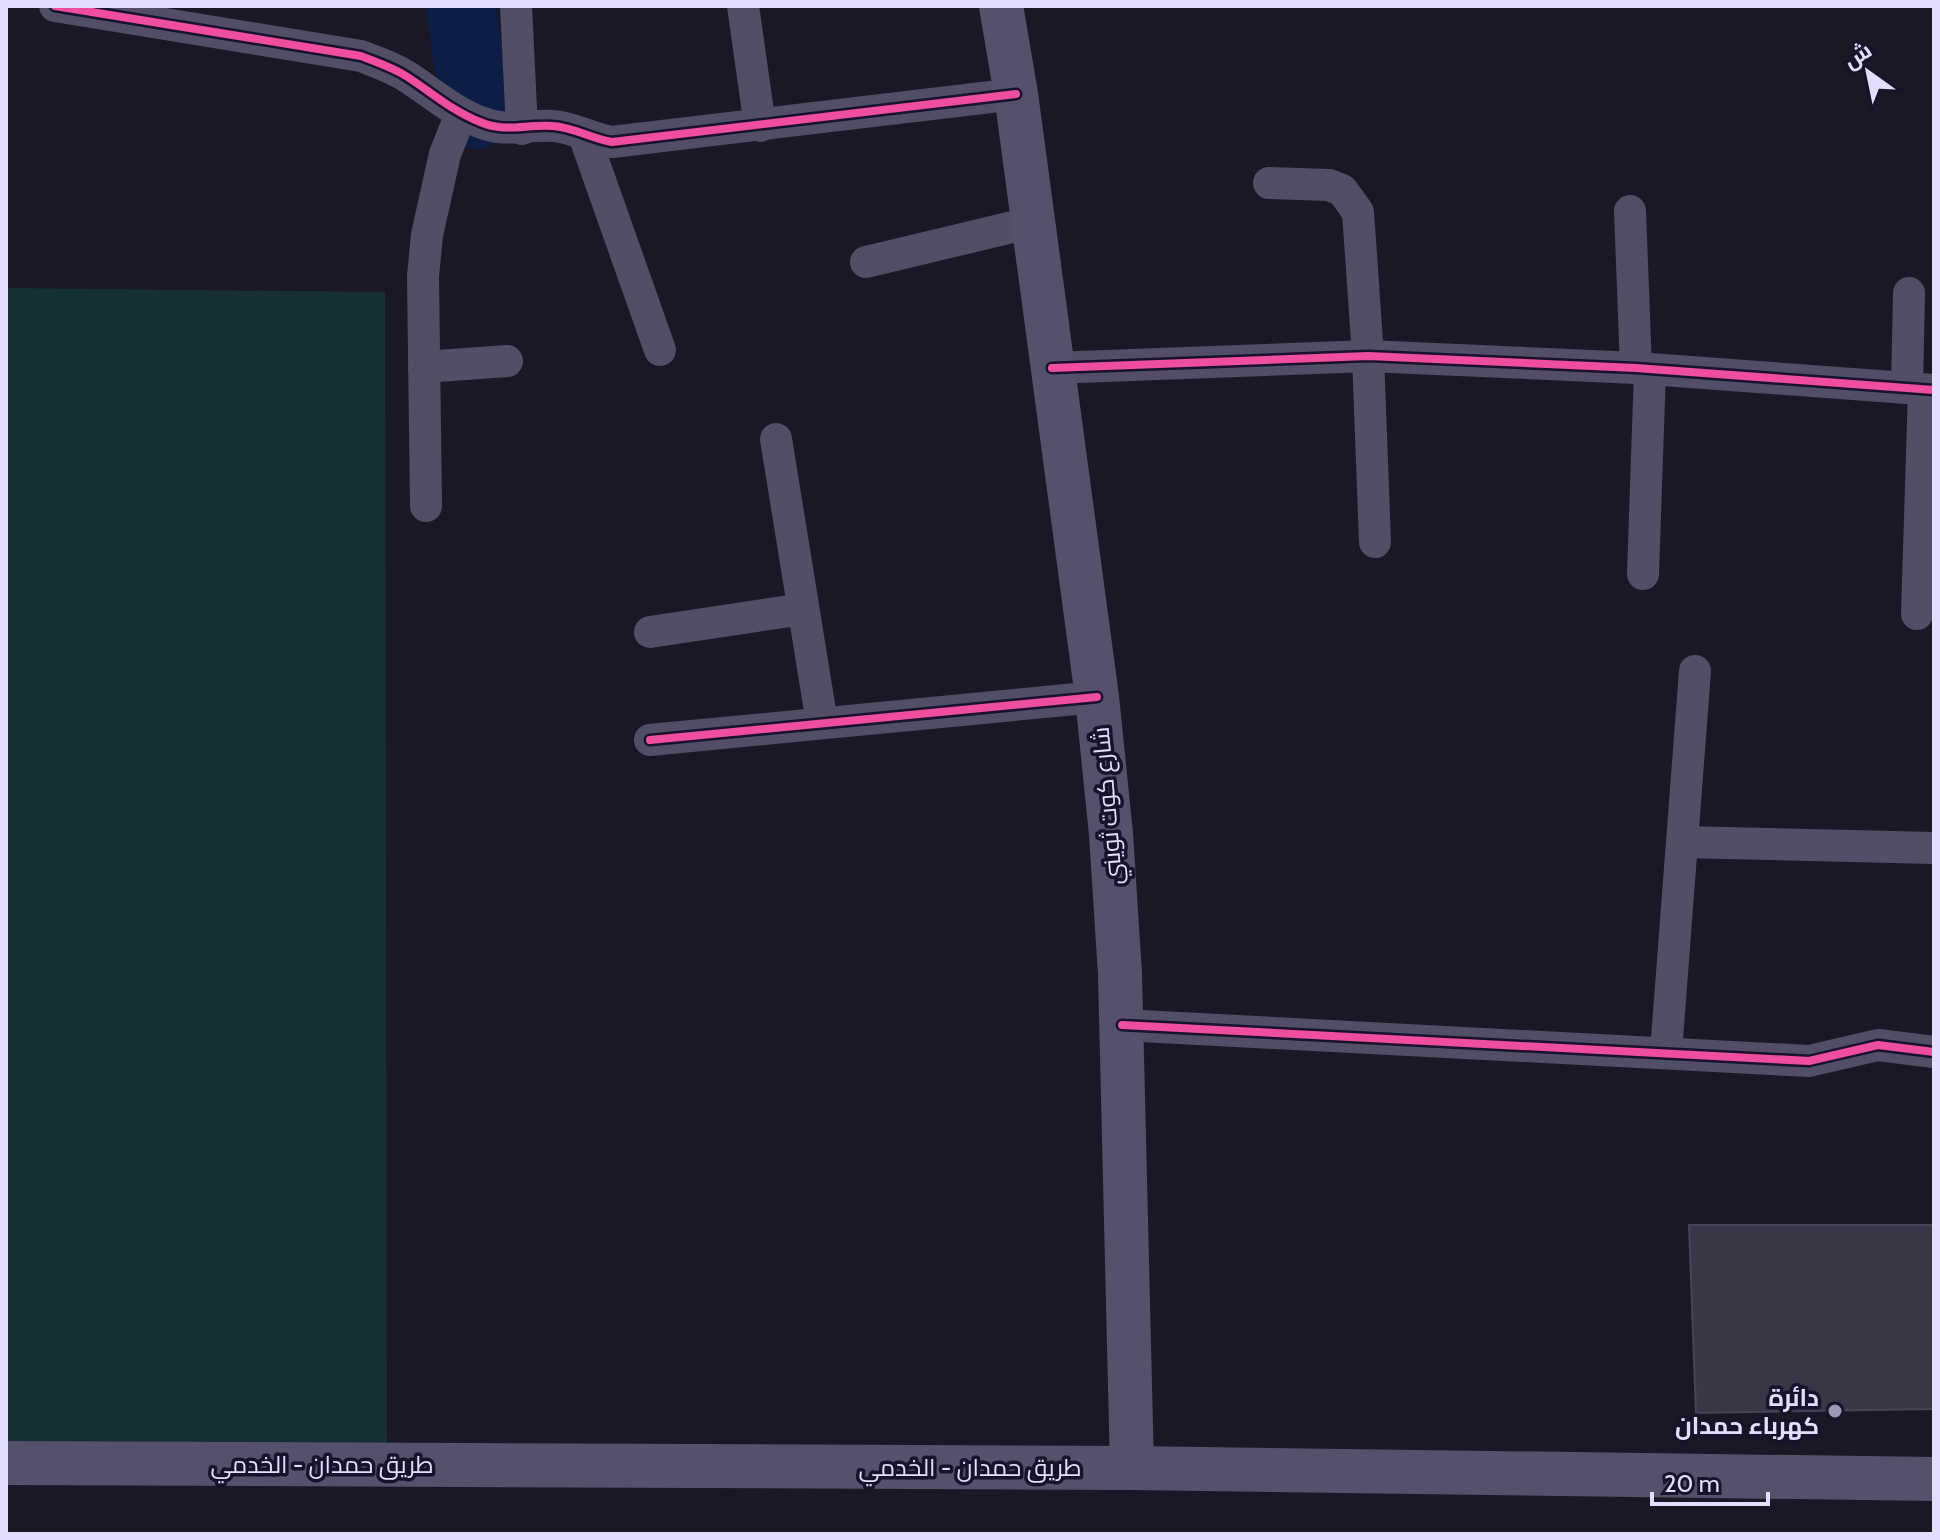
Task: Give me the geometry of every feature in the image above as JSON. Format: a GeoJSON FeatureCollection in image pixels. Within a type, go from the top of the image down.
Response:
{"type":"FeatureCollection","features":[{"type":"Feature","properties":{"kind":"main road","name":"شارع كوت ثويني"},"geometry":{"type":"LineString","coordinates":[[1001,6],[1016,94],[1097,697],[1111,834],[1122,1025],[1132,1468]]}},
{"type":"Feature","properties":{"kind":"main road","name":"طريق حمدان - الخدمي"},"geometry":{"type":"LineString","coordinates":[[6,1463],[1132,1468],[1934,1479]]}},
{"type":"Feature","properties":{"kind":"street"},"geometry":{"type":"LineString","coordinates":[[55,6],[361,56],[404,74],[461,114],[502,129],[554,126],[612,142],[1016,94]]}},
{"type":"Feature","properties":{"kind":"street"},"geometry":{"type":"LineString","coordinates":[[516,6],[522,129]]}},
{"type":"Feature","properties":{"kind":"street"},"geometry":{"type":"LineString","coordinates":[[743,6],[760,126]]}},
{"type":"Feature","properties":{"kind":"street"},"geometry":{"type":"LineString","coordinates":[[426,506],[423,276],[427,235],[445,154],[461,114]]}},
{"type":"Feature","properties":{"kind":"street"},"geometry":{"type":"LineString","coordinates":[[584,135],[660,350]]}},
{"type":"Feature","properties":{"kind":"street"},"geometry":{"type":"LineString","coordinates":[[1269,183],[1329,185],[1342,190],[1358,212],[1368,356],[1375,542]]}},
{"type":"Feature","properties":{"kind":"street"},"geometry":{"type":"LineString","coordinates":[[1630,211],[1643,369],[1643,574]]}},
{"type":"Feature","properties":{"kind":"street"},"geometry":{"type":"LineString","coordinates":[[866,262],[1033,222]]}},
{"type":"Feature","properties":{"kind":"street"},"geometry":{"type":"LineString","coordinates":[[1909,293],[1922,389],[1917,614]]}},
{"type":"Feature","properties":{"kind":"street"},"geometry":{"type":"LineString","coordinates":[[1052,368],[1368,356],[1643,369],[1922,389]]}},
{"type":"Feature","properties":{"kind":"street"},"geometry":{"type":"LineString","coordinates":[[424,367],[507,361]]}},
{"type":"Feature","properties":{"kind":"street"},"geometry":{"type":"LineString","coordinates":[[776,439],[822,723]]}},
{"type":"Feature","properties":{"kind":"street"},"geometry":{"type":"LineString","coordinates":[[650,632],[803,609]]}},
{"type":"Feature","properties":{"kind":"street"},"geometry":{"type":"LineString","coordinates":[[1666,1052],[1695,671]]}},
{"type":"Feature","properties":{"kind":"street"},"geometry":{"type":"LineString","coordinates":[[650,740],[1097,697]]}},
{"type":"Feature","properties":{"kind":"street"},"geometry":{"type":"LineString","coordinates":[[1682,842],[1934,848]]}},
{"type":"Feature","properties":{"kind":"street"},"geometry":{"type":"LineString","coordinates":[[1122,1025],[1809,1061],[1878,1045],[1934,1052]]}},
{"type":"Feature","properties":{"kind":"green space"},"geometry":{"type":"Polygon","coordinates":[[[6,288],[385,292],[387,1449],[6,1444],[6,288]]]}},
{"type":"Feature","properties":{"kind":"building"},"geometry":{"type":"Polygon","coordinates":[[[1689,1225],[1934,1225],[1934,1409],[1696,1413],[1689,1225]]]}},
{"type":"Feature","properties":{"kind":"waterway"},"geometry":{"type":"LineString","coordinates":[[461,6],[476,114]]}},
{"type":"Feature","properties":{"kind":"cycle path"},"geometry":{"type":"LineString","coordinates":[[55,6],[361,56],[401,73],[470,118],[489,125],[507,128],[560,127],[612,142],[1016,94]]}},
{"type":"Feature","properties":{"kind":"cycle path"},"geometry":{"type":"LineString","coordinates":[[1052,368],[1368,356],[1636,368],[1934,390]]}},
{"type":"Feature","properties":{"kind":"cycle path"},"geometry":{"type":"LineString","coordinates":[[650,740],[1097,697]]}},
{"type":"Feature","properties":{"kind":"cycle path"},"geometry":{"type":"LineString","coordinates":[[1122,1025],[1809,1061],[1878,1045],[1934,1052]]}},
{"type":"Feature","properties":{"kind":"place","name":"دائرة كهرباء حمدان"},"geometry":{"type":"Point","coordinates":[1835,1411]}}]}
